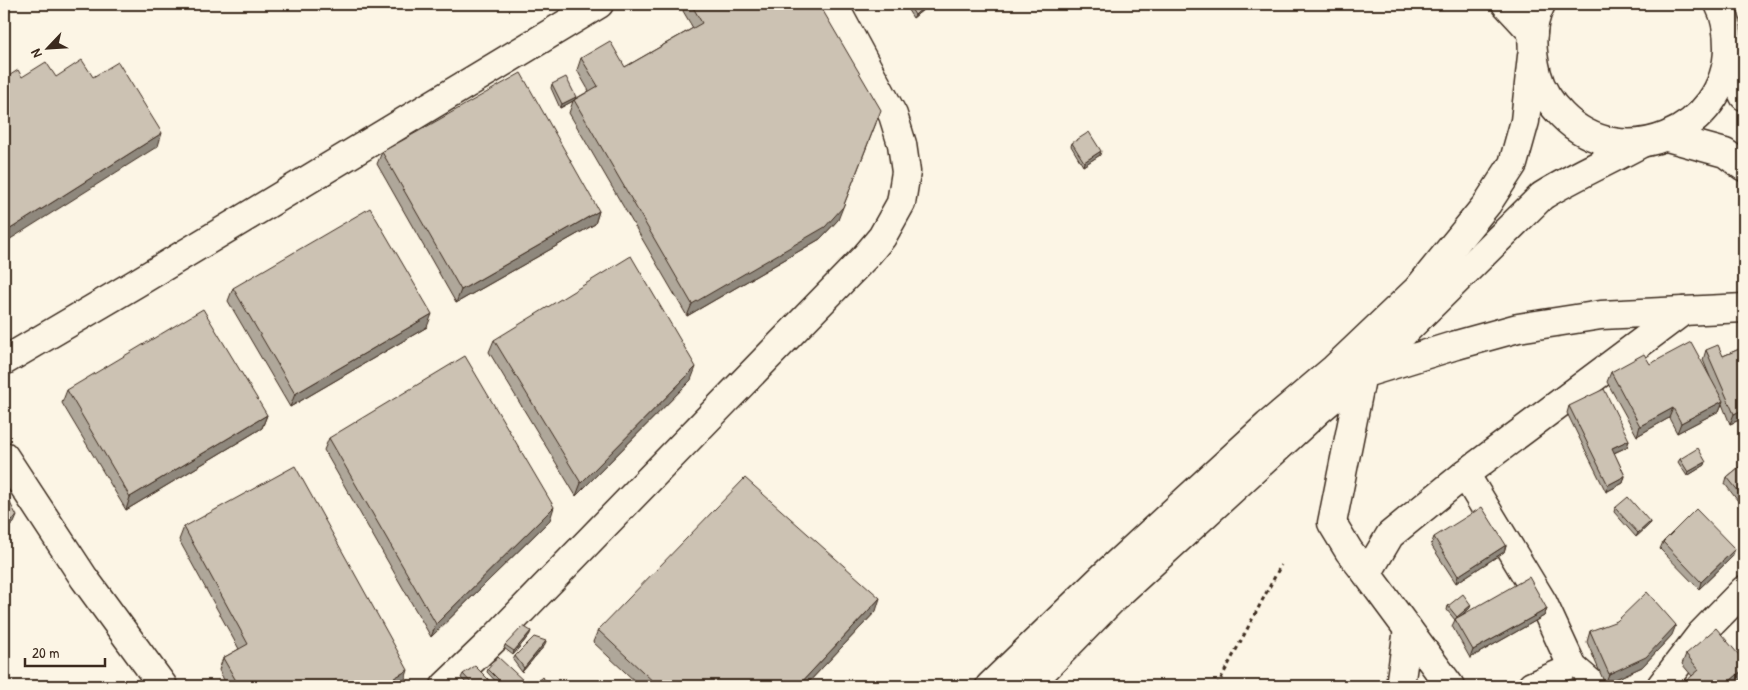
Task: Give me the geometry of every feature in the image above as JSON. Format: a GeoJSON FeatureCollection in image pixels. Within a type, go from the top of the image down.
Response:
{"type":"FeatureCollection","features":[{"type":"Feature","properties":{"kind":"street"},"geometry":{"type":"LineString","coordinates":[[4,361],[599,4]]}},
{"type":"Feature","properties":{"kind":"street"},"geometry":{"type":"LineString","coordinates":[[445,686],[494,640],[865,257],[882,237],[901,203],[906,172],[902,144],[893,115],[832,4]]}},
{"type":"Feature","properties":{"kind":"street"},"geometry":{"type":"LineString","coordinates":[[1506,4],[1532,44],[1539,81],[1551,104],[1569,122],[1591,136],[1616,143],[1654,140],[1724,153],[1744,167]]}},
{"type":"Feature","properties":{"kind":"street"},"geometry":{"type":"LineString","coordinates":[[990,686],[1110,570],[1268,425],[1334,369],[1417,290],[1487,204],[1513,164],[1525,121],[1532,44],[1538,10],[1541,4]]}},
{"type":"Feature","properties":{"kind":"street"},"geometry":{"type":"LineString","coordinates":[[1028,686],[1114,598],[1313,415],[1362,374],[1542,196],[1570,179],[1689,125],[1708,107],[1721,85],[1728,60],[1728,34],[1719,4]]}},
{"type":"Feature","properties":{"kind":"street"},"geometry":{"type":"LineString","coordinates":[[1728,60],[1744,96]]}},
{"type":"Feature","properties":{"kind":"street"},"geometry":{"type":"LineString","coordinates":[[1362,374],[1518,328],[1600,314],[1744,308]]}},
{"type":"Feature","properties":{"kind":"street"},"geometry":{"type":"LineString","coordinates":[[1367,574],[1390,535],[1465,474],[1683,311]]}},
{"type":"Feature","properties":{"kind":"street"},"geometry":{"type":"LineString","coordinates":[[1362,374],[1332,523],[1349,551],[1450,686]]}},
{"type":"Feature","properties":{"kind":"street"},"geometry":{"type":"LineString","coordinates":[[4,456],[84,578],[163,686]]}},
{"type":"Feature","properties":{"kind":"street"},"geometry":{"type":"LineString","coordinates":[[1465,474],[1543,603],[1573,668],[1594,686]]}},
{"type":"Feature","properties":{"kind":"street"},"geometry":{"type":"LineString","coordinates":[[1662,686],[1701,634],[1744,590]]}},
{"type":"Feature","properties":{"kind":"street"},"geometry":{"type":"LineString","coordinates":[[1400,686],[1408,629]]}},
{"type":"Feature","properties":{"kind":"street"},"geometry":{"type":"LineString","coordinates":[[1532,686],[1573,668]]}},
{"type":"Feature","properties":{"kind":"path"},"geometry":{"type":"LineString","coordinates":[[1217,686],[1281,565]]}},
{"type":"Feature","properties":{"kind":"building"},"geometry":{"type":"Polygon","coordinates":[[[691,4],[819,4],[881,110],[843,207],[825,227],[692,304],[574,100],[598,86],[581,58],[610,41],[625,67],[702,23],[691,4]]]}},
{"type":"Feature","properties":{"kind":"building"},"geometry":{"type":"Polygon","coordinates":[[[908,4],[925,4],[926,5],[915,15],[908,4]]]}},
{"type":"Feature","properties":{"kind":"building"},"geometry":{"type":"Polygon","coordinates":[[[82,60],[93,77],[118,62],[162,133],[4,233],[4,79],[18,70],[22,77],[46,62],[56,77],[82,60]]]}},
{"type":"Feature","properties":{"kind":"building"},"geometry":{"type":"Polygon","coordinates":[[[521,73],[599,211],[461,290],[382,152],[521,73]]]}},
{"type":"Feature","properties":{"kind":"building"},"geometry":{"type":"Polygon","coordinates":[[[566,77],[576,97],[562,104],[552,84],[566,77]]]}},
{"type":"Feature","properties":{"kind":"building"},"geometry":{"type":"Polygon","coordinates":[[[1089,132],[1101,151],[1084,162],[1072,143],[1089,132]]]}},
{"type":"Feature","properties":{"kind":"building"},"geometry":{"type":"Polygon","coordinates":[[[370,208],[432,314],[295,394],[233,288],[370,208]]]}},
{"type":"Feature","properties":{"kind":"building"},"geometry":{"type":"Polygon","coordinates":[[[631,256],[696,367],[581,483],[494,340],[631,256]]]}},
{"type":"Feature","properties":{"kind":"building"},"geometry":{"type":"Polygon","coordinates":[[[203,309],[267,415],[130,497],[67,390],[203,309]]]}},
{"type":"Feature","properties":{"kind":"building"},"geometry":{"type":"Polygon","coordinates":[[[1691,342],[1723,401],[1681,423],[1673,408],[1640,426],[1611,372],[1644,354],[1650,364],[1691,342]]]}},
{"type":"Feature","properties":{"kind":"building"},"geometry":{"type":"Polygon","coordinates":[[[1718,345],[1723,356],[1744,347],[1744,409],[1734,414],[1706,350],[1718,345]]]}},
{"type":"Feature","properties":{"kind":"building"},"geometry":{"type":"Polygon","coordinates":[[[465,356],[554,507],[436,624],[329,438],[465,356]]]}},
{"type":"Feature","properties":{"kind":"building"},"geometry":{"type":"Polygon","coordinates":[[[1604,389],[1629,440],[1612,448],[1625,476],[1608,485],[1569,406],[1604,389]]]}},
{"type":"Feature","properties":{"kind":"building"},"geometry":{"type":"Polygon","coordinates":[[[1698,448],[1706,462],[1688,472],[1680,459],[1698,448]]]}},
{"type":"Feature","properties":{"kind":"building"},"geometry":{"type":"Polygon","coordinates":[[[1744,463],[1744,498],[1727,477],[1744,463]]]}},
{"type":"Feature","properties":{"kind":"building"},"geometry":{"type":"Polygon","coordinates":[[[295,466],[408,670],[380,686],[239,686],[223,658],[248,644],[184,527],[295,466]]]}},
{"type":"Feature","properties":{"kind":"building"},"geometry":{"type":"Polygon","coordinates":[[[745,478],[880,598],[798,686],[658,686],[598,630],[745,478]]]}},
{"type":"Feature","properties":{"kind":"building"},"geometry":{"type":"Polygon","coordinates":[[[4,492],[17,516],[4,526],[4,492]]]}},
{"type":"Feature","properties":{"kind":"building"},"geometry":{"type":"Polygon","coordinates":[[[1628,497],[1650,522],[1638,533],[1615,508],[1628,497]]]}},
{"type":"Feature","properties":{"kind":"building"},"geometry":{"type":"Polygon","coordinates":[[[1482,507],[1506,545],[1458,576],[1434,537],[1482,507]]]}},
{"type":"Feature","properties":{"kind":"building"},"geometry":{"type":"Polygon","coordinates":[[[1696,509],[1735,549],[1701,582],[1663,542],[1696,509]]]}},
{"type":"Feature","properties":{"kind":"building"},"geometry":{"type":"Polygon","coordinates":[[[1529,577],[1547,609],[1473,650],[1455,619],[1529,577]]]}},
{"type":"Feature","properties":{"kind":"building"},"geometry":{"type":"Polygon","coordinates":[[[1647,592],[1676,625],[1646,657],[1609,674],[1590,631],[1617,621],[1647,592]]]}},
{"type":"Feature","properties":{"kind":"building"},"geometry":{"type":"Polygon","coordinates":[[[1463,594],[1471,605],[1457,617],[1448,606],[1463,594]]]}},
{"type":"Feature","properties":{"kind":"building"},"geometry":{"type":"Polygon","coordinates":[[[523,626],[531,631],[514,651],[505,645],[523,626]]]}},
{"type":"Feature","properties":{"kind":"building"},"geometry":{"type":"Polygon","coordinates":[[[1716,628],[1744,661],[1744,669],[1724,686],[1680,686],[1699,670],[1686,654],[1716,628]]]}},
{"type":"Feature","properties":{"kind":"building"},"geometry":{"type":"Polygon","coordinates":[[[534,637],[546,641],[524,668],[515,656],[534,637]]]}},
{"type":"Feature","properties":{"kind":"building"},"geometry":{"type":"Polygon","coordinates":[[[498,657],[526,683],[523,686],[505,686],[488,669],[498,657]]]}},
{"type":"Feature","properties":{"kind":"building"},"geometry":{"type":"Polygon","coordinates":[[[475,666],[495,686],[474,686],[463,674],[475,666]]]}},
{"type":"Feature","properties":{"kind":"building"},"geometry":{"type":"Polygon","coordinates":[[[542,677],[552,686],[532,686],[542,677]]]}},
{"type":"Feature","properties":{"kind":"building"},"geometry":{"type":"Polygon","coordinates":[[[1574,678],[1577,686],[1555,686],[1574,678]]]}}]}
